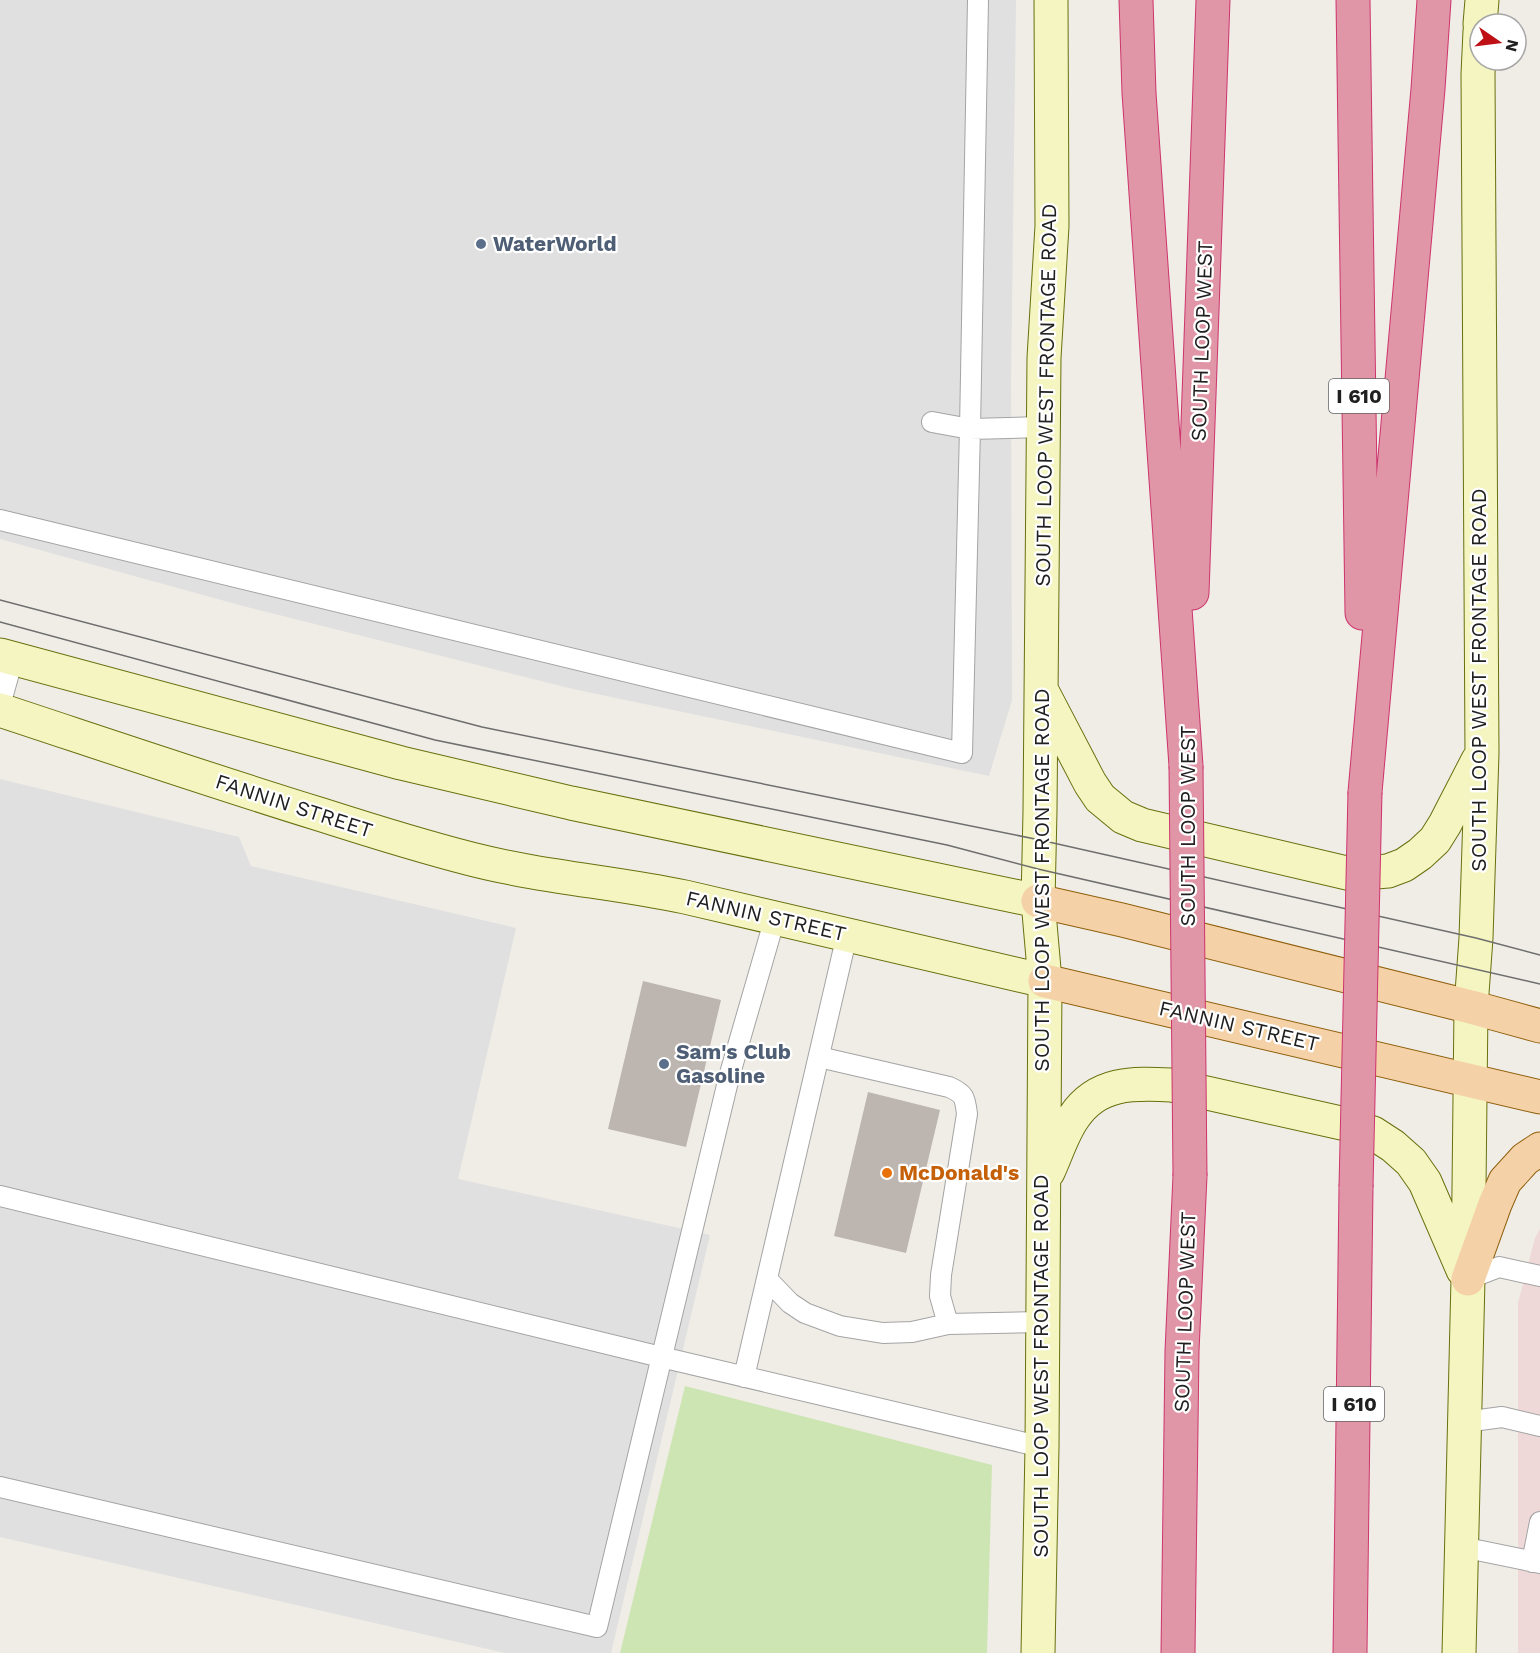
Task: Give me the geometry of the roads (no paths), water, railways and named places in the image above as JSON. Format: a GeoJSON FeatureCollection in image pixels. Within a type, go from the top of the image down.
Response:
{"type":"FeatureCollection","features":[{"type":"Feature","properties":{"kind":"highway"},"geometry":{"type":"LineString","coordinates":[[1136,0],[1139,93],[1186,766]]}},
{"type":"Feature","properties":{"kind":"highway","name":"SOUTH LOOP WEST"},"geometry":{"type":"LineString","coordinates":[[1178,1653],[1182,1351],[1190,1176],[1186,766],[1213,0]]}},
{"type":"Feature","properties":{"kind":"highway","name":"I 610"},"geometry":{"type":"LineString","coordinates":[[1352,1653],[1356,1187],[1365,792],[1353,0]]}},
{"type":"Feature","properties":{"kind":"highway"},"geometry":{"type":"LineString","coordinates":[[1365,792],[1434,0]]}},
{"type":"Feature","properties":{"kind":"highway"},"geometry":{"type":"LineString","coordinates":[[1155,1653],[1182,1351]]}},
{"type":"Feature","properties":{"kind":"main road","name":"SOUTH LOOP WEST FRONTAGE ROAD"},"geometry":{"type":"LineString","coordinates":[[1038,1653],[1042,1447],[1045,981],[1038,901],[1044,358],[1052,226],[1051,0]]}},
{"type":"Feature","properties":{"kind":"main road","name":"SOUTH LOOP WEST FRONTAGE ROAD"},"geometry":{"type":"LineString","coordinates":[[1463,1652],[1462,1547],[1471,1007],[1476,938],[1482,753],[1478,72]]}},
{"type":"Feature","properties":{"kind":"main road"},"geometry":{"type":"LineString","coordinates":[[7,657],[401,764],[1122,920],[1540,1026]]}},
{"type":"Feature","properties":{"kind":"main road"},"geometry":{"type":"LineString","coordinates":[[1040,689],[1090,783],[1100,798],[1123,817],[1142,825],[1351,874],[1388,871],[1404,865],[1420,854],[1435,840],[1445,824],[1482,753]]}},
{"type":"Feature","properties":{"kind":"main road","name":"FANNIN STREET"},"geometry":{"type":"LineString","coordinates":[[0,710],[392,837],[512,869],[647,889],[1540,1097]]}},
{"type":"Feature","properties":{"kind":"main road"},"geometry":{"type":"LineString","coordinates":[[1043,1183],[1072,1118],[1094,1096],[1124,1084],[1171,1085],[1350,1125],[1372,1133],[1393,1146],[1411,1162],[1425,1182],[1468,1279]]}},
{"type":"Feature","properties":{"kind":"main road"},"geometry":{"type":"LineString","coordinates":[[1468,1279],[1505,1181],[1525,1159],[1540,1149]]}},
{"type":"Feature","properties":{"kind":"lane"},"geometry":{"type":"LineString","coordinates":[[0,520],[962,753],[978,0]]}},
{"type":"Feature","properties":{"kind":"lane"},"geometry":{"type":"LineString","coordinates":[[932,422],[970,429],[1043,427]]}},
{"type":"Feature","properties":{"kind":"lane"},"geometry":{"type":"LineString","coordinates":[[0,705],[7,657]]}},
{"type":"Feature","properties":{"kind":"lane"},"geometry":{"type":"LineString","coordinates":[[0,1487],[597,1627],[729,1077],[775,918]]}},
{"type":"Feature","properties":{"kind":"lane"},"geometry":{"type":"LineString","coordinates":[[744,1377],[847,935]]}},
{"type":"Feature","properties":{"kind":"lane"},"geometry":{"type":"LineString","coordinates":[[819,1057],[950,1087],[959,1091],[964,1097],[967,1114],[941,1275],[940,1296],[948,1324]]}},
{"type":"Feature","properties":{"kind":"lane"},"geometry":{"type":"LineString","coordinates":[[0,1196],[1042,1447]]}},
{"type":"Feature","properties":{"kind":"lane"},"geometry":{"type":"LineString","coordinates":[[1468,1279],[1499,1267],[1540,1276]]}},
{"type":"Feature","properties":{"kind":"lane"},"geometry":{"type":"LineString","coordinates":[[767,1279],[790,1304],[804,1312],[840,1326],[883,1333],[912,1332],[948,1324],[1042,1323]]}},
{"type":"Feature","properties":{"kind":"lane"},"geometry":{"type":"LineString","coordinates":[[1465,1422],[1502,1417],[1540,1426]]}},
{"type":"Feature","properties":{"kind":"lane"},"geometry":{"type":"LineString","coordinates":[[1462,1547],[1536,1562],[1540,1521]]}},
{"type":"Feature","properties":{"kind":"tram line"},"geometry":{"type":"LineString","coordinates":[[0,600],[482,727],[1040,840],[1476,938],[1540,955]]}},
{"type":"Feature","properties":{"kind":"tram line"},"geometry":{"type":"LineString","coordinates":[[0,622],[435,740],[947,845],[1038,869],[1540,984]]}},
{"type":"Feature","properties":{"kind":"place","name":"WaterWorld"},"geometry":{"type":"Point","coordinates":[481,244]}},
{"type":"Feature","properties":{"kind":"place","name":"Sam's Club Gasoline"},"geometry":{"type":"Point","coordinates":[664,1064]}},
{"type":"Feature","properties":{"kind":"place","name":"McDonald's"},"geometry":{"type":"Point","coordinates":[887,1173]}}]}
